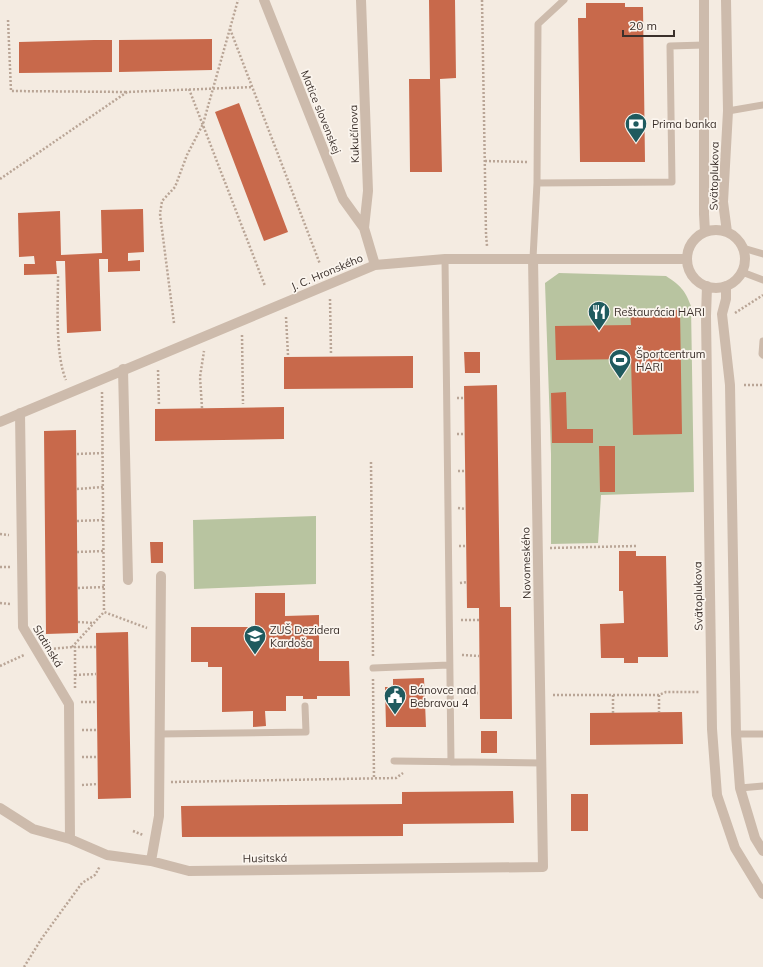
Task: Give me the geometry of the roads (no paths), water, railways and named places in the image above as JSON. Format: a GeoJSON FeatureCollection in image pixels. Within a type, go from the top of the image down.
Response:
{"type":"FeatureCollection","features":[{"type":"Feature","properties":{"kind":"street","name":"Matice slovenskej"},"geometry":{"type":"LineString","coordinates":[[264,0],[343,199],[364,228]]}},
{"type":"Feature","properties":{"kind":"street","name":"Kukučínova"},"geometry":{"type":"LineString","coordinates":[[361,0],[368,191],[364,228],[375,265]]}},
{"type":"Feature","properties":{"kind":"street","name":"Svätoplukova"},"geometry":{"type":"LineString","coordinates":[[704,0],[705,232]]}},
{"type":"Feature","properties":{"kind":"street","name":"Svätoplukova"},"geometry":{"type":"LineString","coordinates":[[726,0],[728,112],[723,202],[727,232]]}},
{"type":"Feature","properties":{"kind":"street"},"geometry":{"type":"LineString","coordinates":[[716,230],[727,232],[739,241],[743,248],[745,260],[742,272],[738,278],[726,286],[713,288],[701,284],[692,276],[688,265],[687,259],[690,246],[694,240],[705,232],[716,230]]}},
{"type":"Feature","properties":{"kind":"street","name":"Novomeského"},"geometry":{"type":"LineString","coordinates":[[533,258],[543,867]]}},
{"type":"Feature","properties":{"kind":"street","name":"J. C. Hronského"},"geometry":{"type":"LineString","coordinates":[[0,422],[375,265],[445,259],[687,259]]}},
{"type":"Feature","properties":{"kind":"street","name":"Svätoplukova"},"geometry":{"type":"LineString","coordinates":[[707,286],[706,316],[712,729],[717,795],[735,848],[763,894]]}},
{"type":"Feature","properties":{"kind":"street"},"geometry":{"type":"LineString","coordinates":[[726,286],[726,298],[722,314],[730,385],[736,734],[740,788],[755,838],[763,852]]}},
{"type":"Feature","properties":{"kind":"street"},"geometry":{"type":"LineString","coordinates":[[124,369],[128,580]]}},
{"type":"Feature","properties":{"kind":"street","name":"Slatinská"},"geometry":{"type":"LineString","coordinates":[[20,413],[23,627],[69,704],[70,838]]}},
{"type":"Feature","properties":{"kind":"street"},"geometry":{"type":"LineString","coordinates":[[151,861],[159,816],[161,576]]}},
{"type":"Feature","properties":{"kind":"street","name":"Husitská"},"geometry":{"type":"LineString","coordinates":[[0,808],[33,829],[70,838],[107,855],[151,861],[189,871],[543,867]]}},
{"type":"Feature","properties":{"kind":"lane"},"geometry":{"type":"LineString","coordinates":[[533,258],[537,183],[538,24],[564,0]]}},
{"type":"Feature","properties":{"kind":"lane"},"geometry":{"type":"LineString","coordinates":[[537,183],[672,182],[670,46],[704,45]]}},
{"type":"Feature","properties":{"kind":"lane"},"geometry":{"type":"LineString","coordinates":[[728,112],[763,105]]}},
{"type":"Feature","properties":{"kind":"lane"},"geometry":{"type":"LineString","coordinates":[[743,248],[763,254]]}},
{"type":"Feature","properties":{"kind":"lane"},"geometry":{"type":"LineString","coordinates":[[445,259],[450,762]]}},
{"type":"Feature","properties":{"kind":"lane"},"geometry":{"type":"LineString","coordinates":[[742,272],[763,280]]}},
{"type":"Feature","properties":{"kind":"lane"},"geometry":{"type":"LineString","coordinates":[[763,341],[763,355]]}},
{"type":"Feature","properties":{"kind":"lane"},"geometry":{"type":"LineString","coordinates":[[373,668],[449,665]]}},
{"type":"Feature","properties":{"kind":"lane"},"geometry":{"type":"LineString","coordinates":[[159,734],[306,732],[305,706]]}},
{"type":"Feature","properties":{"kind":"lane"},"geometry":{"type":"LineString","coordinates":[[736,734],[763,734]]}},
{"type":"Feature","properties":{"kind":"lane"},"geometry":{"type":"LineString","coordinates":[[394,761],[542,763]]}},
{"type":"Feature","properties":{"kind":"lane"},"geometry":{"type":"LineString","coordinates":[[740,788],[763,786]]}},
{"type":"Feature","properties":{"kind":"place","name":"Prima banka"},"geometry":{"type":"Point","coordinates":[636,144]}},
{"type":"Feature","properties":{"kind":"place","name":"Reštaurácia HARI"},"geometry":{"type":"Point","coordinates":[599,332]}},
{"type":"Feature","properties":{"kind":"place","name":"Športcentrum HARI"},"geometry":{"type":"Point","coordinates":[620,380]}},
{"type":"Feature","properties":{"kind":"place","name":"ZUŠ Dezidera Kardoša"},"geometry":{"type":"Point","coordinates":[255,656]}},
{"type":"Feature","properties":{"kind":"place","name":"Bánovce nad Bebravou 4"},"geometry":{"type":"Point","coordinates":[395,716]}}]}
